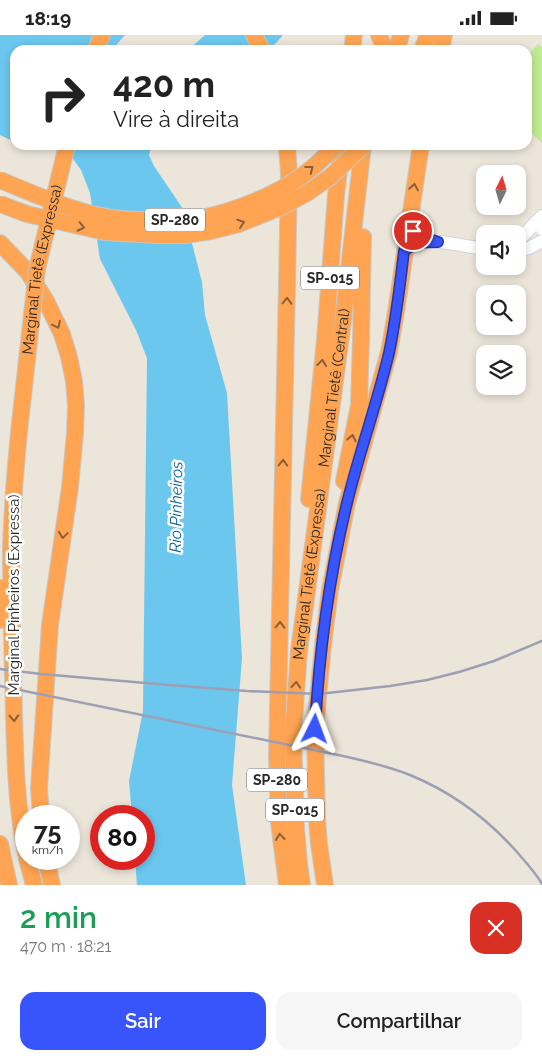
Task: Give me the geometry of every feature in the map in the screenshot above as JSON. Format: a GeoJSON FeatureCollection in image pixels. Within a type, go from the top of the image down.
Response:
{"type":"FeatureCollection","features":[{"type":"Feature","properties":{"kind":"highway","name":"Marginal Tietê (Expressa)"},"geometry":{"type":"LineString","coordinates":[[22,396],[37,269],[66,150]]}},
{"type":"Feature","properties":{"kind":"highway","name":"SP-280"},"geometry":{"type":"LineString","coordinates":[[287,150],[289,174],[277,755],[277,793],[287,885]]}},
{"type":"Feature","properties":{"kind":"highway","name":"SP-280"},"geometry":{"type":"LineString","coordinates":[[0,180],[64,205],[96,215],[126,220],[157,221],[204,218],[236,208],[296,180],[331,150]]}},
{"type":"Feature","properties":{"kind":"highway","name":"Marginal Tietê (Expressa)"},"geometry":{"type":"LineString","coordinates":[[302,885],[296,829],[293,734],[299,651],[314,540],[309,523],[308,507],[341,150]]}},
{"type":"Feature","properties":{"kind":"highway"},"geometry":{"type":"LineString","coordinates":[[0,204],[27,214],[105,232],[185,235],[239,224],[281,207],[307,193],[330,177],[358,150]]}},
{"type":"Feature","properties":{"kind":"highway","name":"Marginal Tietê (Central)"},"geometry":{"type":"LineString","coordinates":[[314,540],[343,321],[362,150]]}},
{"type":"Feature","properties":{"kind":"highway"},"geometry":{"type":"LineString","coordinates":[[347,503],[344,481],[359,405],[362,260],[368,150]]}},
{"type":"Feature","properties":{"kind":"highway"},"geometry":{"type":"LineString","coordinates":[[325,885],[319,844],[315,729],[322,645],[330,590],[347,503],[389,351],[420,150]]}},
{"type":"Feature","properties":{"kind":"highway"},"geometry":{"type":"LineString","coordinates":[[0,243],[28,272],[46,301],[62,334],[74,381],[76,405],[70,487],[50,625],[41,750],[41,805]]}},
{"type":"Feature","properties":{"kind":"highway","name":"Marginal Pinheiros (Expressa)"},"geometry":{"type":"LineString","coordinates":[[18,805],[11,587],[16,454],[22,396]]}},
{"type":"Feature","properties":{"kind":"highway"},"geometry":{"type":"LineString","coordinates":[[0,620],[4,571],[12,547]]}},
{"type":"Feature","properties":{"kind":"highway"},"geometry":{"type":"LineString","coordinates":[[312,885],[309,854],[309,788],[316,769]]}},
{"type":"Feature","properties":{"kind":"highway"},"geometry":{"type":"LineString","coordinates":[[0,844],[9,885]]}},
{"type":"Feature","properties":{"kind":"highway"},"geometry":{"type":"LineString","coordinates":[[30,870],[34,885]]}},
{"type":"Feature","properties":{"kind":"highway"},"geometry":{"type":"LineString","coordinates":[[49,870],[52,885]]}},
{"type":"Feature","properties":{"kind":"street"},"geometry":{"type":"LineString","coordinates":[[409,223],[416,234],[438,242]]}},
{"type":"Feature","properties":{"kind":"street"},"geometry":{"type":"LineString","coordinates":[[526,234],[540,223]]}},
{"type":"Feature","properties":{"kind":"street"},"geometry":{"type":"LineString","coordinates":[[526,249],[542,241]]}},
{"type":"Feature","properties":{"kind":"street"},"geometry":{"type":"LineString","coordinates":[[404,251],[419,242],[438,242],[476,248]]}},
{"type":"Feature","properties":{"kind":"green space"},"geometry":{"type":"Polygon","coordinates":[[[538,44],[542,47],[542,143],[532,134],[532,51],[538,44]]]}},
{"type":"Feature","properties":{"kind":"water"},"geometry":{"type":"Polygon","coordinates":[[[0,35],[125,35],[117,45],[10,45],[10,140],[0,135],[0,35]]]}},
{"type":"Feature","properties":{"kind":"water"},"geometry":{"type":"Polygon","coordinates":[[[205,35],[283,35],[274,45],[194,45],[205,35]]]}},
{"type":"Feature","properties":{"kind":"water","name":"Rio Pinheiros"},"geometry":{"type":"Polygon","coordinates":[[[59,150],[150,150],[149,155],[154,166],[183,209],[202,282],[205,315],[227,393],[242,658],[232,785],[246,885],[137,885],[136,870],[155,870],[155,805],[131,805],[129,781],[143,711],[147,358],[136,330],[100,259],[90,193],[81,170],[68,152],[59,150]]]}},
{"type":"Feature","properties":{"kind":"railway"},"geometry":{"type":"LineString","coordinates":[[0,669],[169,685],[319,694],[427,680],[494,661],[542,641]]}},
{"type":"Feature","properties":{"kind":"railway"},"geometry":{"type":"LineString","coordinates":[[0,686],[343,756],[402,772],[442,791],[485,821],[511,846],[542,884]]}},
{"type":"Feature","properties":{"kind":"route"},"geometry":{"type":"LineString","coordinates":[[315,729],[322,645],[330,590],[347,503],[389,351],[404,251],[419,242],[438,242],[420,236],[413,231]]}}]}
